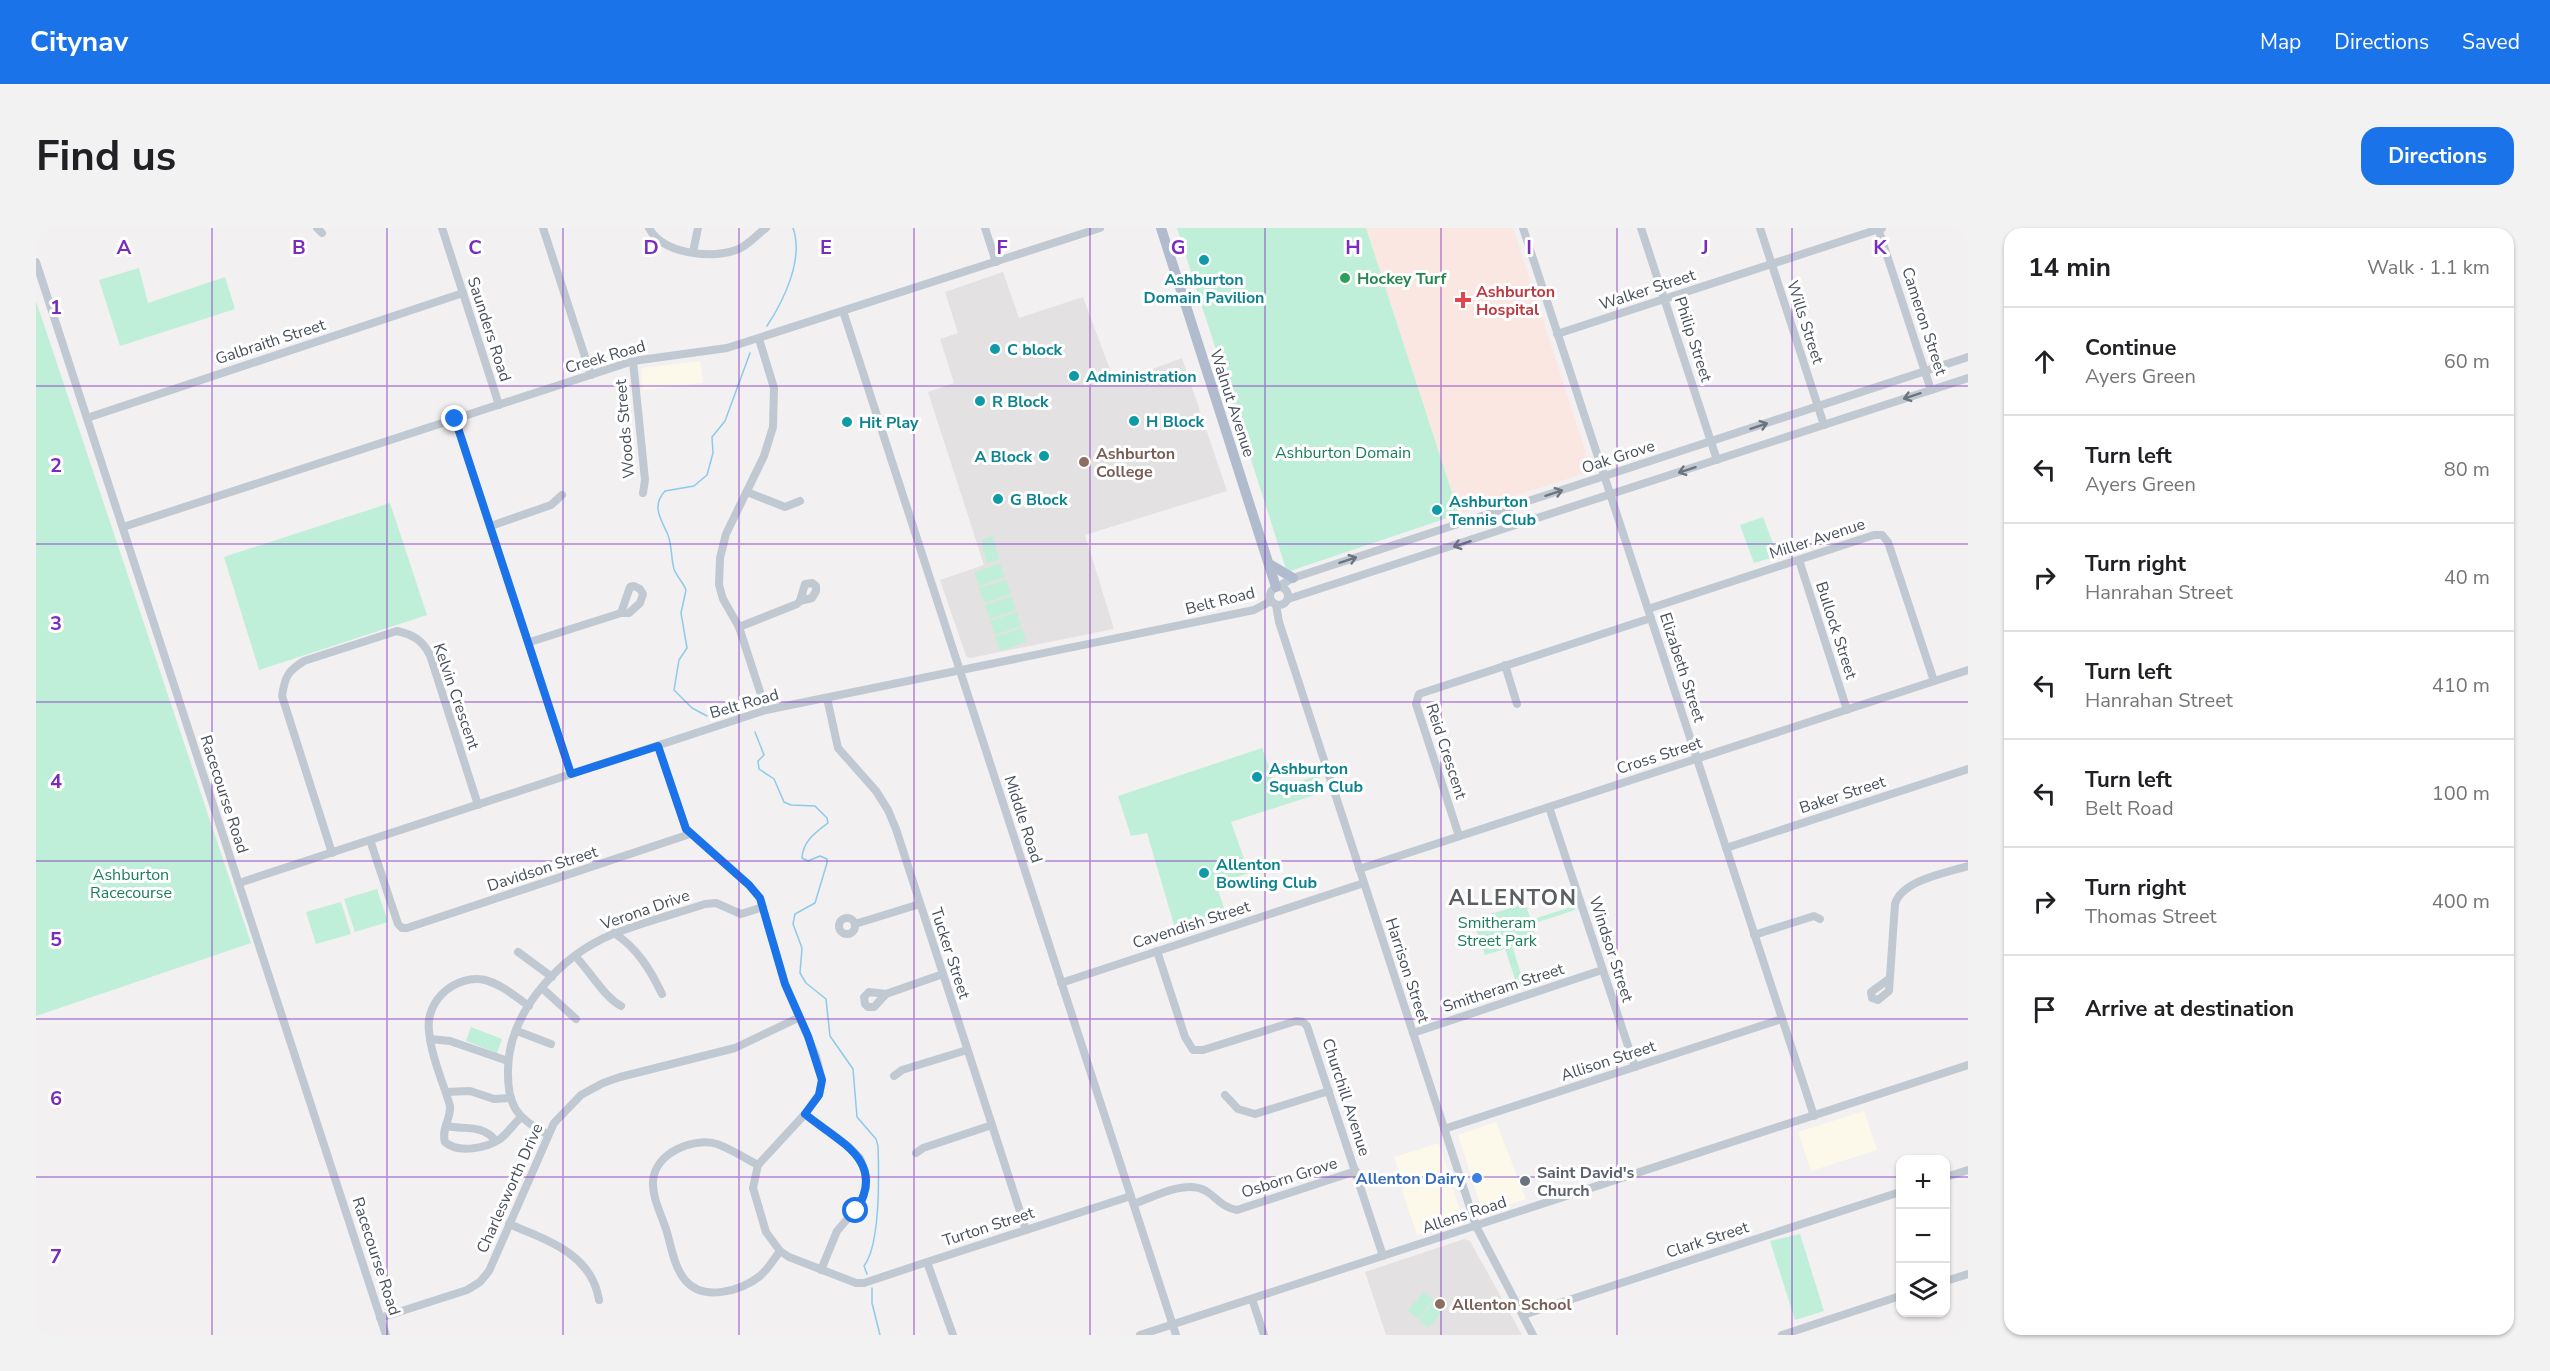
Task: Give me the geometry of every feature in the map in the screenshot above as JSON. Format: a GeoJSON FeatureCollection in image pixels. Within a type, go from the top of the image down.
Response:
{"type":"FeatureCollection","features":[{"type":"Feature","properties":{"kind":"main road","name":"Walnut Avenue"},"geometry":{"type":"LineString","coordinates":[[1161,228],[1278,586]]}},
{"type":"Feature","properties":{"kind":"main road"},"geometry":{"type":"LineString","coordinates":[[1271,565],[1293,578]]}},
{"type":"Feature","properties":{"kind":"street","name":"Saunders Road"},"geometry":{"type":"LineString","coordinates":[[442,228],[499,405]]}},
{"type":"Feature","properties":{"kind":"street"},"geometry":{"type":"LineString","coordinates":[[543,228],[591,375]]}},
{"type":"Feature","properties":{"kind":"street"},"geometry":{"type":"LineString","coordinates":[[649,228],[662,243],[693,252],[717,253],[742,247],[766,228]]}},
{"type":"Feature","properties":{"kind":"street"},"geometry":{"type":"LineString","coordinates":[[693,252],[698,228]]}},
{"type":"Feature","properties":{"kind":"street"},"geometry":{"type":"LineString","coordinates":[[986,228],[996,262]]}},
{"type":"Feature","properties":{"kind":"street","name":"Creek Road"},"geometry":{"type":"LineString","coordinates":[[123,527],[633,362],[727,348],[759,339],[1100,228]]}},
{"type":"Feature","properties":{"kind":"street","name":"Elizabeth Street"},"geometry":{"type":"LineString","coordinates":[[1523,228],[1814,1116]]}},
{"type":"Feature","properties":{"kind":"street","name":"Philip Street"},"geometry":{"type":"LineString","coordinates":[[1641,228],[1717,460]]}},
{"type":"Feature","properties":{"kind":"street","name":"Wills Street"},"geometry":{"type":"LineString","coordinates":[[1760,228],[1824,425]]}},
{"type":"Feature","properties":{"kind":"street","name":"Walker Street"},"geometry":{"type":"LineString","coordinates":[[1557,334],[1880,228]]}},
{"type":"Feature","properties":{"kind":"street","name":"Cameron Street"},"geometry":{"type":"LineString","coordinates":[[1880,228],[1931,390]]}},
{"type":"Feature","properties":{"kind":"street","name":"Racecourse Road"},"geometry":{"type":"LineString","coordinates":[[36,262],[386,1335]]}},
{"type":"Feature","properties":{"kind":"street","name":"Galbraith Street"},"geometry":{"type":"LineString","coordinates":[[87,418],[463,293]]}},
{"type":"Feature","properties":{"kind":"street","name":"Middle Road"},"geometry":{"type":"LineString","coordinates":[[843,311],[1176,1335]]}},
{"type":"Feature","properties":{"kind":"street"},"geometry":{"type":"LineString","coordinates":[[759,339],[774,388],[773,427],[764,456],[726,534],[719,567],[719,585],[723,599],[739,627],[766,711]]}},
{"type":"Feature","properties":{"kind":"street","name":"Oak Grove"},"geometry":{"type":"LineString","coordinates":[[1278,586],[1293,578],[1968,357]]}},
{"type":"Feature","properties":{"kind":"street","name":"Woods Street"},"geometry":{"type":"LineString","coordinates":[[633,362],[645,480],[644,493]]}},
{"type":"Feature","properties":{"kind":"street"},"geometry":{"type":"LineString","coordinates":[[1288,599],[1287,591],[1278,586],[1270,592],[1273,603],[1281,605],[1288,599],[1968,378]]}},
{"type":"Feature","properties":{"kind":"street"},"geometry":{"type":"LineString","coordinates":[[455,419],[530,642],[571,774]]}},
{"type":"Feature","properties":{"kind":"street"},"geometry":{"type":"LineString","coordinates":[[747,492],[785,507],[800,501]]}},
{"type":"Feature","properties":{"kind":"street"},"geometry":{"type":"LineString","coordinates":[[491,526],[551,505],[562,495]]}},
{"type":"Feature","properties":{"kind":"street","name":"Miller Avenue"},"geometry":{"type":"LineString","coordinates":[[1649,613],[1874,535],[1886,538],[1934,681]]}},
{"type":"Feature","properties":{"kind":"street","name":"Bullock Street"},"geometry":{"type":"LineString","coordinates":[[1799,560],[1847,710]]}},
{"type":"Feature","properties":{"kind":"street"},"geometry":{"type":"LineString","coordinates":[[739,627],[800,601]]}},
{"type":"Feature","properties":{"kind":"street","name":"Belt Road"},"geometry":{"type":"LineString","coordinates":[[239,883],[766,711],[1254,609],[1273,603]]}},
{"type":"Feature","properties":{"kind":"street","name":"Harrison Street"},"geometry":{"type":"LineString","coordinates":[[1273,603],[1476,1226],[1533,1335]]}},
{"type":"Feature","properties":{"kind":"street"},"geometry":{"type":"LineString","coordinates":[[530,642],[621,613]]}},
{"type":"Feature","properties":{"kind":"street","name":"Reid Crescent"},"geometry":{"type":"LineString","coordinates":[[1459,836],[1416,699],[1422,693],[1649,613]]}},
{"type":"Feature","properties":{"kind":"street","name":"Kelvin Crescent"},"geometry":{"type":"LineString","coordinates":[[332,852],[282,696],[284,682],[290,669],[304,661],[397,632],[408,634],[423,642],[430,655],[478,805]]}},
{"type":"Feature","properties":{"kind":"street"},"geometry":{"type":"LineString","coordinates":[[1505,665],[1517,704]]}},
{"type":"Feature","properties":{"kind":"street","name":"Cross Street"},"geometry":{"type":"LineString","coordinates":[[1359,869],[1968,670]]}},
{"type":"Feature","properties":{"kind":"street","name":"Tucker Street"},"geometry":{"type":"LineString","coordinates":[[827,698],[838,748],[876,791],[888,810],[1026,1230]]}},
{"type":"Feature","properties":{"kind":"street"},"geometry":{"type":"LineString","coordinates":[[658,746],[684,824],[690,834],[749,885],[760,898],[785,984],[812,1046],[822,1080],[819,1095],[805,1114],[758,1165],[753,1188],[766,1232],[780,1251],[856,1283],[870,1281],[927,1262]]}},
{"type":"Feature","properties":{"kind":"street","name":"Baker Street"},"geometry":{"type":"LineString","coordinates":[[1726,848],[1968,769]]}},
{"type":"Feature","properties":{"kind":"street","name":"Windsor Street"},"geometry":{"type":"LineString","coordinates":[[1549,807],[1635,1067]]}},
{"type":"Feature","properties":{"kind":"street","name":"Davidson Street"},"geometry":{"type":"LineString","coordinates":[[370,840],[398,924],[406,928],[690,834]]}},
{"type":"Feature","properties":{"kind":"street"},"geometry":{"type":"LineString","coordinates":[[1889,979],[1892,970],[1895,904],[1900,893],[1908,886],[1968,866]]}},
{"type":"Feature","properties":{"kind":"street","name":"Cavendish Street"},"geometry":{"type":"LineString","coordinates":[[1061,983],[1364,883]]}},
{"type":"Feature","properties":{"kind":"street","name":"Verona Drive"},"geometry":{"type":"LineString","coordinates":[[520,1118],[511,1098],[508,1082],[508,1061],[517,1031],[529,1006],[542,988],[575,956],[614,933],[705,904],[716,903],[741,914],[763,908]]}},
{"type":"Feature","properties":{"kind":"street"},"geometry":{"type":"LineString","coordinates":[[855,924],[920,904]]}},
{"type":"Feature","properties":{"kind":"street"},"geometry":{"type":"LineString","coordinates":[[1754,935],[1814,916],[1820,920]]}},
{"type":"Feature","properties":{"kind":"street"},"geometry":{"type":"LineString","coordinates":[[614,933],[625,940],[639,955],[662,994]]}},
{"type":"Feature","properties":{"kind":"street","name":"Churchill Avenue"},"geometry":{"type":"LineString","coordinates":[[1157,951],[1188,1044],[1193,1050],[1203,1050],[1300,1021],[1309,1029],[1383,1256]]}},
{"type":"Feature","properties":{"kind":"street"},"geometry":{"type":"LineString","coordinates":[[518,952],[552,977]]}},
{"type":"Feature","properties":{"kind":"street"},"geometry":{"type":"LineString","coordinates":[[575,956],[596,978],[603,992],[613,1002],[621,1005]]}},
{"type":"Feature","properties":{"kind":"street","name":"Smitheram Street"},"geometry":{"type":"LineString","coordinates":[[1413,1033],[1602,970]]}},
{"type":"Feature","properties":{"kind":"street"},"geometry":{"type":"LineString","coordinates":[[886,994],[943,974]]}},
{"type":"Feature","properties":{"kind":"street"},"geometry":{"type":"LineString","coordinates":[[529,1006],[495,984],[466,980],[447,990],[433,1007],[429,1017],[430,1039],[451,1112],[443,1137],[445,1142],[454,1148],[468,1148],[496,1141],[508,1132],[520,1118],[547,1134]]}},
{"type":"Feature","properties":{"kind":"street"},"geometry":{"type":"LineString","coordinates":[[542,988],[576,1019]]}},
{"type":"Feature","properties":{"kind":"street","name":"Charlesworth Drive"},"geometry":{"type":"LineString","coordinates":[[380,1318],[466,1290],[480,1282],[489,1271],[547,1134],[566,1108],[581,1095],[603,1083],[735,1048],[798,1018]]}},
{"type":"Feature","properties":{"kind":"street","name":"Allison Street"},"geometry":{"type":"LineString","coordinates":[[1444,1129],[1782,1019]]}},
{"type":"Feature","properties":{"kind":"street"},"geometry":{"type":"LineString","coordinates":[[517,1031],[551,1044]]}},
{"type":"Feature","properties":{"kind":"street"},"geometry":{"type":"LineString","coordinates":[[430,1039],[450,1041],[508,1061]]}},
{"type":"Feature","properties":{"kind":"street"},"geometry":{"type":"LineString","coordinates":[[894,1076],[903,1070],[967,1050]]}},
{"type":"Feature","properties":{"kind":"street","name":"Allens Road"},"geometry":{"type":"LineString","coordinates":[[1140,1335],[1968,1065]]}},
{"type":"Feature","properties":{"kind":"street"},"geometry":{"type":"LineString","coordinates":[[1224,1095],[1238,1110],[1255,1114],[1329,1090]]}},
{"type":"Feature","properties":{"kind":"street"},"geometry":{"type":"LineString","coordinates":[[446,1092],[470,1091],[494,1099],[511,1098]]}},
{"type":"Feature","properties":{"kind":"street"},"geometry":{"type":"LineString","coordinates":[[805,1114],[849,1147],[860,1158],[865,1172],[866,1186],[861,1203],[837,1231],[821,1270]]}},
{"type":"Feature","properties":{"kind":"street"},"geometry":{"type":"LineString","coordinates":[[916,1153],[923,1148],[992,1125]]}},
{"type":"Feature","properties":{"kind":"street"},"geometry":{"type":"LineString","coordinates":[[446,1126],[480,1128],[488,1132],[496,1141]]}},
{"type":"Feature","properties":{"kind":"street"},"geometry":{"type":"LineString","coordinates":[[758,1165],[717,1144],[692,1145],[675,1150],[663,1158],[655,1171],[654,1191],[679,1269],[686,1281],[699,1290],[710,1293],[724,1292],[753,1281],[768,1268],[780,1251]]}},
{"type":"Feature","properties":{"kind":"street"},"geometry":{"type":"LineString","coordinates":[[1950,1177],[1968,1170]]}},
{"type":"Feature","properties":{"kind":"street","name":"Osborn Grove"},"geometry":{"type":"LineString","coordinates":[[1132,1200],[1189,1187],[1199,1187],[1226,1207],[1238,1210],[1356,1171]]}},
{"type":"Feature","properties":{"kind":"street","name":"Clark Street"},"geometry":{"type":"LineString","coordinates":[[1523,1315],[1896,1193]]}},
{"type":"Feature","properties":{"kind":"street","name":"Turton Street"},"geometry":{"type":"LineString","coordinates":[[952,1335],[927,1262],[1026,1230],[1132,1200]]}},
{"type":"Feature","properties":{"kind":"street"},"geometry":{"type":"LineString","coordinates":[[509,1224],[554,1243],[575,1257],[594,1281],[599,1300]]}},
{"type":"Feature","properties":{"kind":"street"},"geometry":{"type":"LineString","coordinates":[[1950,1280],[1968,1275]]}},
{"type":"Feature","properties":{"kind":"street"},"geometry":{"type":"LineString","coordinates":[[1782,1335],[1896,1297]]}},
{"type":"Feature","properties":{"kind":"street"},"geometry":{"type":"LineString","coordinates":[[1252,1299],[1264,1335]]}},
{"type":"Feature","properties":{"kind":"shaded area","name":"Ashburton Hospital"},"geometry":{"type":"Polygon","coordinates":[[[1366,228],[1513,228],[1592,471],[1459,514],[1366,228]]]}},
{"type":"Feature","properties":{"kind":"shaded area","name":"Ashburton College"},"geometry":{"type":"Polygon","coordinates":[[[1003,272],[1019,318],[1083,297],[1115,383],[1182,358],[1227,491],[1085,535],[1114,629],[970,658],[966,656],[940,580],[984,565],[928,392],[954,383],[940,339],[958,333],[945,292],[1003,272]]]}},
{"type":"Feature","properties":{"kind":"shaded area"},"geometry":{"type":"Polygon","coordinates":[[[700,361],[703,383],[643,390],[641,370],[643,368],[700,361]]]}},
{"type":"Feature","properties":{"kind":"shaded area"},"geometry":{"type":"Polygon","coordinates":[[[1864,1111],[1877,1150],[1811,1171],[1798,1132],[1864,1111]]]}},
{"type":"Feature","properties":{"kind":"shaded area"},"geometry":{"type":"Polygon","coordinates":[[[1496,1122],[1526,1199],[1483,1213],[1458,1135],[1496,1122]]]}},
{"type":"Feature","properties":{"kind":"shaded area"},"geometry":{"type":"Polygon","coordinates":[[[1439,1143],[1463,1220],[1417,1235],[1402,1191],[1404,1186],[1394,1157],[1439,1143]]]}},
{"type":"Feature","properties":{"kind":"shaded area","name":"Allenton School"},"geometry":{"type":"Polygon","coordinates":[[[1464,1239],[1470,1241],[1522,1335],[1386,1335],[1365,1272],[1464,1239]]]}},
{"type":"Feature","properties":{"kind":"green space","name":"Ashburton Domain"},"geometry":{"type":"Polygon","coordinates":[[[1177,228],[1366,228],[1459,514],[1290,571],[1286,569],[1177,228]]]}},
{"type":"Feature","properties":{"kind":"green space"},"geometry":{"type":"Polygon","coordinates":[[[139,268],[148,303],[225,277],[235,309],[120,346],[99,280],[139,268]]]}},
{"type":"Feature","properties":{"kind":"green space","name":"Ashburton Racecourse"},"geometry":{"type":"Polygon","coordinates":[[[36,301],[251,943],[36,1016],[36,301]]]}},
{"type":"Feature","properties":{"kind":"green space"},"geometry":{"type":"Polygon","coordinates":[[[390,503],[427,615],[259,670],[224,557],[390,503]]]}},
{"type":"Feature","properties":{"kind":"green space"},"geometry":{"type":"Polygon","coordinates":[[[1763,517],[1778,556],[1754,563],[1740,525],[1763,517]]]}},
{"type":"Feature","properties":{"kind":"green space"},"geometry":{"type":"Polygon","coordinates":[[[993,536],[999,560],[987,563],[981,540],[993,536]]]}},
{"type":"Feature","properties":{"kind":"green space"},"geometry":{"type":"Polygon","coordinates":[[[1000,563],[1005,577],[979,586],[974,572],[1000,563]]]}},
{"type":"Feature","properties":{"kind":"green space"},"geometry":{"type":"Polygon","coordinates":[[[1006,580],[1011,594],[984,603],[979,588],[1006,580]]]}},
{"type":"Feature","properties":{"kind":"green space"},"geometry":{"type":"Polygon","coordinates":[[[1012,596],[1016,610],[990,619],[985,605],[1012,596]]]}},
{"type":"Feature","properties":{"kind":"green space"},"geometry":{"type":"Polygon","coordinates":[[[1017,612],[1021,626],[995,635],[990,621],[1017,612]]]}},
{"type":"Feature","properties":{"kind":"green space"},"geometry":{"type":"Polygon","coordinates":[[[1022,628],[1026,642],[1000,651],[995,637],[1022,628]]]}},
{"type":"Feature","properties":{"kind":"green space"},"geometry":{"type":"Polygon","coordinates":[[[1262,748],[1277,789],[1319,775],[1324,792],[1231,822],[1249,873],[1216,884],[1227,917],[1177,935],[1147,833],[1131,836],[1118,796],[1262,748]]]}},
{"type":"Feature","properties":{"kind":"green space"},"geometry":{"type":"Polygon","coordinates":[[[377,889],[388,922],[355,932],[344,899],[377,889]]]}},
{"type":"Feature","properties":{"kind":"green space"},"geometry":{"type":"Polygon","coordinates":[[[341,902],[351,934],[316,944],[306,912],[341,902]]]}},
{"type":"Feature","properties":{"kind":"green space","name":"Smitheram Street Park"},"geometry":{"type":"Polygon","coordinates":[[[1525,903],[1531,920],[1574,906],[1575,910],[1532,924],[1536,938],[1512,946],[1525,986],[1518,988],[1505,949],[1485,955],[1473,920],[1525,903]]]}},
{"type":"Feature","properties":{"kind":"green space"},"geometry":{"type":"Polygon","coordinates":[[[471,1027],[502,1039],[497,1053],[466,1041],[471,1027]]]}},
{"type":"Feature","properties":{"kind":"green space"},"geometry":{"type":"Polygon","coordinates":[[[1800,1234],[1824,1311],[1795,1320],[1770,1241],[1800,1234]]]}},
{"type":"Feature","properties":{"kind":"green space"},"geometry":{"type":"Polygon","coordinates":[[[1424,1292],[1434,1300],[1418,1319],[1408,1310],[1424,1292]]]}},
{"type":"Feature","properties":{"kind":"green space"},"geometry":{"type":"Polygon","coordinates":[[[1435,1301],[1444,1309],[1428,1328],[1419,1320],[1435,1301]]]}},
{"type":"Feature","properties":{"kind":"waterway"},"geometry":{"type":"LineString","coordinates":[[767,326],[786,292],[794,266],[796,240],[793,228]]}},
{"type":"Feature","properties":{"kind":"waterway"},"geometry":{"type":"LineString","coordinates":[[707,716],[692,708],[674,690],[679,660],[687,648],[681,613],[686,590],[674,569],[668,535],[660,518],[658,507],[665,491],[694,486],[707,475],[713,453],[712,437],[725,421],[750,353]]}},
{"type":"Feature","properties":{"kind":"waterway"},"geometry":{"type":"LineString","coordinates":[[755,732],[764,755],[758,761],[759,769],[774,779],[784,802],[791,805],[815,806],[827,818],[828,823],[807,842],[802,858],[808,861],[820,856],[827,859],[815,903],[795,914],[793,924],[802,948],[800,973],[806,983],[826,999],[830,1036],[853,1069],[857,1117],[876,1139],[878,1146],[878,1209],[874,1242],[864,1266],[867,1274]]}},
{"type":"Feature","properties":{"kind":"waterway"},"geometry":{"type":"LineString","coordinates":[[872,1288],[872,1303],[880,1335]]}},
{"type":"Feature","properties":{"kind":"place","name":"Ashburton Domain Pavilion"},"geometry":{"type":"Point","coordinates":[1204,260]}},
{"type":"Feature","properties":{"kind":"place","name":"Hockey Turf"},"geometry":{"type":"Point","coordinates":[1345,278]}},
{"type":"Feature","properties":{"kind":"place","name":"Ashburton Hospital"},"geometry":{"type":"Point","coordinates":[1463,300]}},
{"type":"Feature","properties":{"kind":"place","name":"C block"},"geometry":{"type":"Point","coordinates":[995,349]}},
{"type":"Feature","properties":{"kind":"place","name":"Administration"},"geometry":{"type":"Point","coordinates":[1074,376]}},
{"type":"Feature","properties":{"kind":"place","name":"R Block"},"geometry":{"type":"Point","coordinates":[980,401]}},
{"type":"Feature","properties":{"kind":"place","name":"H Block"},"geometry":{"type":"Point","coordinates":[1134,421]}},
{"type":"Feature","properties":{"kind":"place","name":"Hit Play"},"geometry":{"type":"Point","coordinates":[847,422]}},
{"type":"Feature","properties":{"kind":"place","name":"A Block"},"geometry":{"type":"Point","coordinates":[1044,456]}},
{"type":"Feature","properties":{"kind":"place","name":"Ashburton College"},"geometry":{"type":"Point","coordinates":[1084,462]}},
{"type":"Feature","properties":{"kind":"place","name":"G Block"},"geometry":{"type":"Point","coordinates":[998,499]}},
{"type":"Feature","properties":{"kind":"place","name":"Ashburton Tennis Club"},"geometry":{"type":"Point","coordinates":[1437,510]}},
{"type":"Feature","properties":{"kind":"place","name":"Ashburton Squash Club"},"geometry":{"type":"Point","coordinates":[1257,777]}},
{"type":"Feature","properties":{"kind":"place","name":"Allenton Bowling Club"},"geometry":{"type":"Point","coordinates":[1204,873]}},
{"type":"Feature","properties":{"kind":"place","name":"Allenton Dairy"},"geometry":{"type":"Point","coordinates":[1477,1178]}},
{"type":"Feature","properties":{"kind":"place","name":"Saint David's Church"},"geometry":{"type":"Point","coordinates":[1525,1181]}},
{"type":"Feature","properties":{"kind":"place","name":"Allenton School"},"geometry":{"type":"Point","coordinates":[1440,1304]}},
{"type":"Feature","properties":{"kind":"district","name":"ALLENTON"},"geometry":{"type":"Point","coordinates":[1513,897]}},
{"type":"Feature","properties":{"kind":"route"},"geometry":{"type":"LineString","coordinates":[[455,419],[530,642],[571,774],[658,746],[686,829],[749,885],[760,898],[785,984],[816,1056],[822,1080],[819,1095],[805,1114],[860,1158],[865,1172],[866,1186],[856,1211]]}}]}
